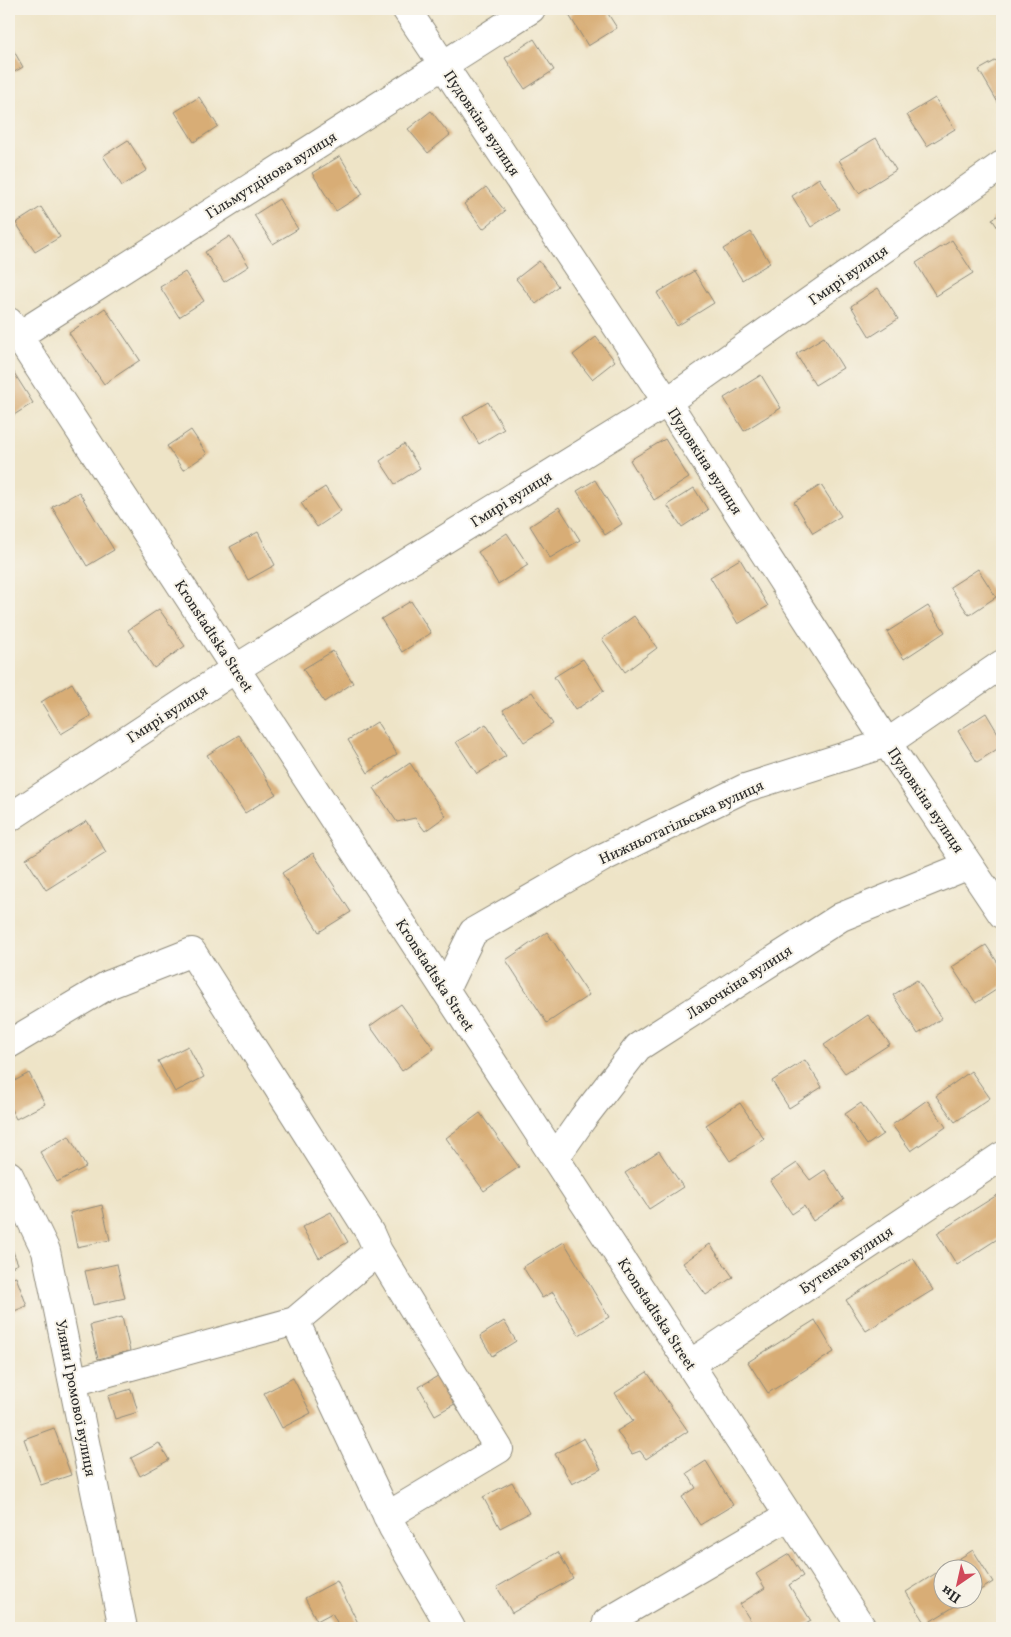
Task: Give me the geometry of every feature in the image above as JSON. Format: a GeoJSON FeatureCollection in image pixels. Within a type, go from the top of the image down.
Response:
{"type":"FeatureCollection","features":[{"type":"Feature","properties":{"kind":"street","name":"Пудовкіна вулиця"},"geometry":{"type":"LineString","coordinates":[[406,9],[667,402],[887,743],[1002,914]]}},
{"type":"Feature","properties":{"kind":"street","name":"Гільмутдінова вулиця"},"geometry":{"type":"LineString","coordinates":[[12,333],[531,9]]}},
{"type":"Feature","properties":{"kind":"street","name":"Гмирі вулиця"},"geometry":{"type":"LineString","coordinates":[[9,818],[236,669],[667,402],[1002,165]]}},
{"type":"Feature","properties":{"kind":"street","name":"Kronstadtska Street"},"geometry":{"type":"LineString","coordinates":[[12,333],[236,669],[862,1628]]}},
{"type":"Feature","properties":{"kind":"street","name":"Нижньотагільська вулиця"},"geometry":{"type":"LineString","coordinates":[[445,990],[473,932],[602,858],[745,788],[887,743],[1002,664]]}},
{"type":"Feature","properties":{"kind":"street","name":"Лавочкіна вулиця"},"geometry":{"type":"LineString","coordinates":[[555,1158],[583,1118],[638,1047],[841,917],[970,865]]}},
{"type":"Feature","properties":{"kind":"street"},"geometry":{"type":"LineString","coordinates":[[9,1044],[108,985],[192,952],[365,1225],[378,1251],[499,1449],[387,1516]]}},
{"type":"Feature","properties":{"kind":"street","name":"Бутенка вулиця"},"geometry":{"type":"LineString","coordinates":[[690,1364],[1002,1156]]}},
{"type":"Feature","properties":{"kind":"street","name":"Уляни Громової вулиця"},"geometry":{"type":"LineString","coordinates":[[9,1175],[46,1251],[123,1628]]}},
{"type":"Feature","properties":{"kind":"street"},"geometry":{"type":"LineString","coordinates":[[73,1382],[295,1321],[378,1251]]}},
{"type":"Feature","properties":{"kind":"street"},"geometry":{"type":"LineString","coordinates":[[295,1321],[387,1516],[451,1628]]}},
{"type":"Feature","properties":{"kind":"street"},"geometry":{"type":"LineString","coordinates":[[607,1622],[789,1516]]}},
{"type":"Feature","properties":{"kind":"building"},"geometry":{"type":"Polygon","coordinates":[[[579,9],[605,9],[617,28],[588,46],[569,15],[579,9]]]}},
{"type":"Feature","properties":{"kind":"building"},"geometry":{"type":"Polygon","coordinates":[[[534,39],[554,70],[525,89],[505,58],[534,39]]]}},
{"type":"Feature","properties":{"kind":"building"},"geometry":{"type":"Polygon","coordinates":[[[11,46],[23,67],[9,75],[9,47],[11,46]]]}},
{"type":"Feature","properties":{"kind":"building"},"geometry":{"type":"Polygon","coordinates":[[[1002,57],[1002,104],[1000,106],[979,70],[1002,57]]]}},
{"type":"Feature","properties":{"kind":"building"},"geometry":{"type":"Polygon","coordinates":[[[199,97],[218,126],[194,142],[175,112],[199,97]]]}},
{"type":"Feature","properties":{"kind":"building"},"geometry":{"type":"Polygon","coordinates":[[[935,98],[955,129],[927,146],[907,115],[935,98]]]}},
{"type":"Feature","properties":{"kind":"building"},"geometry":{"type":"Polygon","coordinates":[[[431,111],[450,135],[428,153],[408,129],[431,111]]]}},
{"type":"Feature","properties":{"kind":"building"},"geometry":{"type":"Polygon","coordinates":[[[876,138],[896,170],[859,193],[839,160],[876,138]]]}},
{"type":"Feature","properties":{"kind":"building"},"geometry":{"type":"Polygon","coordinates":[[[128,140],[147,170],[122,186],[103,156],[128,140]]]}},
{"type":"Feature","properties":{"kind":"building"},"geometry":{"type":"Polygon","coordinates":[[[340,156],[363,194],[336,211],[312,173],[340,156]]]}},
{"type":"Feature","properties":{"kind":"building"},"geometry":{"type":"Polygon","coordinates":[[[819,178],[839,209],[811,227],[792,196],[819,178]]]}},
{"type":"Feature","properties":{"kind":"building"},"geometry":{"type":"Polygon","coordinates":[[[486,187],[505,211],[483,229],[464,204],[486,187]]]}},
{"type":"Feature","properties":{"kind":"building"},"geometry":{"type":"Polygon","coordinates":[[[279,199],[298,229],[273,244],[254,215],[279,199]]]}},
{"type":"Feature","properties":{"kind":"building"},"geometry":{"type":"Polygon","coordinates":[[[41,207],[60,237],[35,252],[16,223],[41,207]]]}},
{"type":"Feature","properties":{"kind":"building"},"geometry":{"type":"Polygon","coordinates":[[[1002,213],[1002,234],[992,219],[1002,213]]]}},
{"type":"Feature","properties":{"kind":"building"},"geometry":{"type":"Polygon","coordinates":[[[751,232],[770,263],[742,280],[723,249],[751,232]]]}},
{"type":"Feature","properties":{"kind":"building"},"geometry":{"type":"Polygon","coordinates":[[[230,236],[249,266],[224,282],[205,252],[230,236]]]}},
{"type":"Feature","properties":{"kind":"building"},"geometry":{"type":"Polygon","coordinates":[[[952,240],[973,273],[936,296],[916,263],[952,240]]]}},
{"type":"Feature","properties":{"kind":"building"},"geometry":{"type":"Polygon","coordinates":[[[539,261],[558,286],[536,304],[516,279],[539,261]]]}},
{"type":"Feature","properties":{"kind":"building"},"geometry":{"type":"Polygon","coordinates":[[[694,271],[714,303],[677,326],[657,293],[694,271]]]}},
{"type":"Feature","properties":{"kind":"building"},"geometry":{"type":"Polygon","coordinates":[[[185,272],[204,301],[179,317],[160,287],[185,272]]]}},
{"type":"Feature","properties":{"kind":"building"},"geometry":{"type":"Polygon","coordinates":[[[878,288],[898,319],[870,337],[851,306],[878,288]]]}},
{"type":"Feature","properties":{"kind":"building"},"geometry":{"type":"Polygon","coordinates":[[[105,308],[140,360],[104,384],[69,333],[105,308]]]}},
{"type":"Feature","properties":{"kind":"building"},"geometry":{"type":"Polygon","coordinates":[[[596,337],[615,361],[592,379],[573,355],[596,337]]]}},
{"type":"Feature","properties":{"kind":"building"},"geometry":{"type":"Polygon","coordinates":[[[824,337],[843,368],[815,385],[796,354],[824,337]]]}},
{"type":"Feature","properties":{"kind":"building"},"geometry":{"type":"Polygon","coordinates":[[[11,368],[33,403],[9,418],[9,369],[11,368]]]}},
{"type":"Feature","properties":{"kind":"building"},"geometry":{"type":"Polygon","coordinates":[[[761,375],[781,408],[744,431],[724,398],[761,375]]]}},
{"type":"Feature","properties":{"kind":"building"},"geometry":{"type":"Polygon","coordinates":[[[488,402],[504,429],[479,444],[463,417],[488,402]]]}},
{"type":"Feature","properties":{"kind":"building"},"geometry":{"type":"Polygon","coordinates":[[[191,430],[207,454],[183,470],[167,446],[191,430]]]}},
{"type":"Feature","properties":{"kind":"building"},"geometry":{"type":"Polygon","coordinates":[[[665,439],[689,478],[654,500],[630,460],[665,439]]]}},
{"type":"Feature","properties":{"kind":"building"},"geometry":{"type":"Polygon","coordinates":[[[404,444],[420,468],[395,484],[380,461],[404,444]]]}},
{"type":"Feature","properties":{"kind":"building"},"geometry":{"type":"Polygon","coordinates":[[[595,480],[622,524],[605,535],[577,491],[595,480]]]}},
{"type":"Feature","properties":{"kind":"building"},"geometry":{"type":"Polygon","coordinates":[[[821,485],[841,516],[813,533],[794,502],[821,485]]]}},
{"type":"Feature","properties":{"kind":"building"},"geometry":{"type":"Polygon","coordinates":[[[325,487],[341,511],[317,527],[301,503],[325,487]]]}},
{"type":"Feature","properties":{"kind":"building"},"geometry":{"type":"Polygon","coordinates":[[[694,488],[708,510],[682,527],[667,505],[694,488]]]}},
{"type":"Feature","properties":{"kind":"building"},"geometry":{"type":"Polygon","coordinates":[[[79,492],[114,550],[87,566],[52,507],[79,492]]]}},
{"type":"Feature","properties":{"kind":"building"},"geometry":{"type":"Polygon","coordinates":[[[559,507],[580,540],[550,558],[530,526],[559,507]]]}},
{"type":"Feature","properties":{"kind":"building"},"geometry":{"type":"Polygon","coordinates":[[[258,532],[275,565],[248,580],[230,547],[258,532]]]}},
{"type":"Feature","properties":{"kind":"building"},"geometry":{"type":"Polygon","coordinates":[[[507,533],[528,565],[498,584],[478,552],[507,533]]]}},
{"type":"Feature","properties":{"kind":"building"},"geometry":{"type":"Polygon","coordinates":[[[740,559],[768,606],[738,624],[710,577],[740,559]]]}},
{"type":"Feature","properties":{"kind":"building"},"geometry":{"type":"Polygon","coordinates":[[[978,569],[996,597],[969,615],[950,587],[978,569]]]}},
{"type":"Feature","properties":{"kind":"building"},"geometry":{"type":"Polygon","coordinates":[[[411,601],[431,633],[402,652],[381,619],[411,601]]]}},
{"type":"Feature","properties":{"kind":"building"},"geometry":{"type":"Polygon","coordinates":[[[928,606],[945,632],[904,659],[887,632],[928,606]]]}},
{"type":"Feature","properties":{"kind":"building"},"geometry":{"type":"Polygon","coordinates":[[[159,609],[185,646],[154,668],[128,630],[159,609]]]}},
{"type":"Feature","properties":{"kind":"building"},"geometry":{"type":"Polygon","coordinates":[[[634,616],[657,648],[625,672],[602,639],[634,616]]]}},
{"type":"Feature","properties":{"kind":"building"},"geometry":{"type":"Polygon","coordinates":[[[333,651],[353,683],[324,702],[303,669],[333,651]]]}},
{"type":"Feature","properties":{"kind":"building"},"geometry":{"type":"Polygon","coordinates":[[[583,659],[604,691],[575,710],[554,677],[583,659]]]}},
{"type":"Feature","properties":{"kind":"building"},"geometry":{"type":"Polygon","coordinates":[[[72,683],[91,716],[61,734],[41,702],[72,683]]]}},
{"type":"Feature","properties":{"kind":"building"},"geometry":{"type":"Polygon","coordinates":[[[532,692],[553,724],[524,742],[503,710],[532,692]]]}},
{"type":"Feature","properties":{"kind":"building"},"geometry":{"type":"Polygon","coordinates":[[[986,713],[1002,740],[1002,746],[977,762],[958,731],[986,713]]]}},
{"type":"Feature","properties":{"kind":"building"},"geometry":{"type":"Polygon","coordinates":[[[377,722],[397,754],[368,773],[348,740],[377,722]]]}},
{"type":"Feature","properties":{"kind":"building"},"geometry":{"type":"Polygon","coordinates":[[[486,724],[506,756],[477,774],[456,742],[486,724]]]}},
{"type":"Feature","properties":{"kind":"building"},"geometry":{"type":"Polygon","coordinates":[[[239,735],[276,794],[245,813],[207,755],[239,735]]]}},
{"type":"Feature","properties":{"kind":"building"},"geometry":{"type":"Polygon","coordinates":[[[410,763],[446,816],[425,831],[415,818],[397,822],[374,788],[410,763]]]}},
{"type":"Feature","properties":{"kind":"building"},"geometry":{"type":"Polygon","coordinates":[[[87,821],[106,852],[46,890],[26,859],[87,821]]]}},
{"type":"Feature","properties":{"kind":"building"},"geometry":{"type":"Polygon","coordinates":[[[313,853],[351,912],[319,932],[282,873],[313,853]]]}},
{"type":"Feature","properties":{"kind":"building"},"geometry":{"type":"Polygon","coordinates":[[[547,932],[589,995],[547,1023],[506,960],[547,932]]]}},
{"type":"Feature","properties":{"kind":"building"},"geometry":{"type":"Polygon","coordinates":[[[986,945],[1002,969],[1002,986],[976,1003],[952,967],[986,945]]]}},
{"type":"Feature","properties":{"kind":"building"},"geometry":{"type":"Polygon","coordinates":[[[917,980],[942,1018],[918,1034],[893,995],[917,980]]]}},
{"type":"Feature","properties":{"kind":"building"},"geometry":{"type":"Polygon","coordinates":[[[401,1004],[434,1049],[402,1071],[370,1026],[401,1004]]]}},
{"type":"Feature","properties":{"kind":"building"},"geometry":{"type":"Polygon","coordinates":[[[868,1015],[890,1044],[845,1073],[824,1045],[868,1015]]]}},
{"type":"Feature","properties":{"kind":"building"},"geometry":{"type":"Polygon","coordinates":[[[188,1046],[204,1077],[175,1092],[158,1061],[188,1046]]]}},
{"type":"Feature","properties":{"kind":"building"},"geometry":{"type":"Polygon","coordinates":[[[805,1060],[822,1087],[789,1108],[772,1081],[805,1060]]]}},
{"type":"Feature","properties":{"kind":"building"},"geometry":{"type":"Polygon","coordinates":[[[971,1071],[990,1098],[955,1122],[936,1096],[971,1071]]]}},
{"type":"Feature","properties":{"kind":"building"},"geometry":{"type":"Polygon","coordinates":[[[29,1073],[45,1104],[16,1119],[9,1105],[9,1084],[29,1073]]]}},
{"type":"Feature","properties":{"kind":"building"},"geometry":{"type":"Polygon","coordinates":[[[927,1100],[946,1127],[911,1151],[892,1125],[927,1100]]]}},
{"type":"Feature","properties":{"kind":"building"},"geometry":{"type":"Polygon","coordinates":[[[740,1103],[764,1139],[730,1161],[706,1125],[740,1103]]]}},
{"type":"Feature","properties":{"kind":"building"},"geometry":{"type":"Polygon","coordinates":[[[861,1103],[883,1134],[867,1145],[845,1114],[861,1103]]]}},
{"type":"Feature","properties":{"kind":"building"},"geometry":{"type":"Polygon","coordinates":[[[480,1113],[519,1167],[484,1191],[446,1138],[480,1113]]]}},
{"type":"Feature","properties":{"kind":"building"},"geometry":{"type":"Polygon","coordinates":[[[69,1136],[86,1167],[57,1182],[40,1152],[69,1136]]]}},
{"type":"Feature","properties":{"kind":"building"},"geometry":{"type":"Polygon","coordinates":[[[659,1151],[683,1187],[649,1209],[625,1173],[659,1151]]]}},
{"type":"Feature","properties":{"kind":"building"},"geometry":{"type":"Polygon","coordinates":[[[797,1163],[810,1180],[825,1170],[844,1200],[813,1221],[804,1206],[792,1214],[770,1181],[797,1163]]]}},
{"type":"Feature","properties":{"kind":"building"},"geometry":{"type":"Polygon","coordinates":[[[1002,1192],[1002,1236],[957,1265],[937,1233],[1002,1192]]]}},
{"type":"Feature","properties":{"kind":"building"},"geometry":{"type":"Polygon","coordinates":[[[102,1205],[110,1240],[77,1247],[70,1213],[102,1205]]]}},
{"type":"Feature","properties":{"kind":"building"},"geometry":{"type":"Polygon","coordinates":[[[331,1212],[348,1242],[319,1258],[302,1227],[331,1212]]]}},
{"type":"Feature","properties":{"kind":"building"},"geometry":{"type":"Polygon","coordinates":[[[564,1242],[609,1317],[579,1335],[553,1292],[542,1298],[523,1267],[564,1242]]]}},
{"type":"Feature","properties":{"kind":"building"},"geometry":{"type":"Polygon","coordinates":[[[710,1244],[733,1277],[706,1295],[683,1263],[710,1244]]]}},
{"type":"Feature","properties":{"kind":"building"},"geometry":{"type":"Polygon","coordinates":[[[9,1245],[18,1264],[9,1268],[9,1245]]]}},
{"type":"Feature","properties":{"kind":"building"},"geometry":{"type":"Polygon","coordinates":[[[913,1258],[933,1290],[866,1331],[846,1300],[913,1258]]]}},
{"type":"Feature","properties":{"kind":"building"},"geometry":{"type":"Polygon","coordinates":[[[117,1264],[125,1298],[93,1305],[85,1271],[117,1264]]]}},
{"type":"Feature","properties":{"kind":"building"},"geometry":{"type":"Polygon","coordinates":[[[16,1277],[27,1306],[9,1313],[9,1279],[16,1277]]]}},
{"type":"Feature","properties":{"kind":"building"},"geometry":{"type":"Polygon","coordinates":[[[122,1317],[130,1351],[98,1359],[90,1325],[122,1317]]]}},
{"type":"Feature","properties":{"kind":"building"},"geometry":{"type":"Polygon","coordinates":[[[815,1320],[834,1352],[768,1393],[748,1362],[815,1320]]]}},
{"type":"Feature","properties":{"kind":"building"},"geometry":{"type":"Polygon","coordinates":[[[504,1321],[516,1341],[492,1356],[480,1336],[504,1321]]]}},
{"type":"Feature","properties":{"kind":"building"},"geometry":{"type":"Polygon","coordinates":[[[647,1372],[688,1431],[646,1459],[640,1451],[632,1454],[617,1431],[633,1421],[615,1393],[647,1372]]]}},
{"type":"Feature","properties":{"kind":"building"},"geometry":{"type":"Polygon","coordinates":[[[443,1373],[460,1401],[435,1415],[419,1387],[443,1373]]]}},
{"type":"Feature","properties":{"kind":"building"},"geometry":{"type":"Polygon","coordinates":[[[293,1378],[311,1413],[282,1428],[264,1393],[293,1378]]]}},
{"type":"Feature","properties":{"kind":"building"},"geometry":{"type":"Polygon","coordinates":[[[131,1389],[138,1412],[115,1419],[108,1396],[131,1389]]]}},
{"type":"Feature","properties":{"kind":"building"},"geometry":{"type":"Polygon","coordinates":[[[54,1428],[71,1475],[41,1485],[24,1439],[54,1428]]]}},
{"type":"Feature","properties":{"kind":"building"},"geometry":{"type":"Polygon","coordinates":[[[584,1438],[601,1469],[572,1484],[555,1454],[584,1438]]]}},
{"type":"Feature","properties":{"kind":"building"},"geometry":{"type":"Polygon","coordinates":[[[159,1443],[169,1460],[140,1476],[131,1458],[159,1443]]]}},
{"type":"Feature","properties":{"kind":"building"},"geometry":{"type":"Polygon","coordinates":[[[706,1461],[733,1505],[700,1525],[682,1497],[696,1488],[687,1473],[706,1461]]]}},
{"type":"Feature","properties":{"kind":"building"},"geometry":{"type":"Polygon","coordinates":[[[512,1482],[529,1513],[500,1528],[483,1497],[512,1482]]]}},
{"type":"Feature","properties":{"kind":"building"},"geometry":{"type":"Polygon","coordinates":[[[973,1550],[979,1560],[957,1560],[973,1550]]]}},
{"type":"Feature","properties":{"kind":"building"},"geometry":{"type":"Polygon","coordinates":[[[558,1552],[573,1578],[512,1613],[497,1587],[558,1552]]]}},
{"type":"Feature","properties":{"kind":"building"},"geometry":{"type":"Polygon","coordinates":[[[789,1554],[803,1576],[789,1585],[811,1621],[799,1628],[755,1628],[740,1604],[765,1588],[756,1574],[789,1554]]]}},
{"type":"Feature","properties":{"kind":"building"},"geometry":{"type":"Polygon","coordinates":[[[984,1568],[993,1582],[984,1588],[984,1568]]]}},
{"type":"Feature","properties":{"kind":"building"},"geometry":{"type":"Polygon","coordinates":[[[934,1574],[934,1610],[949,1610],[926,1624],[906,1592],[934,1574]]]}},
{"type":"Feature","properties":{"kind":"building"},"geometry":{"type":"Polygon","coordinates":[[[337,1581],[358,1623],[347,1628],[340,1628],[332,1613],[317,1621],[305,1598],[337,1581]]]}}]}
